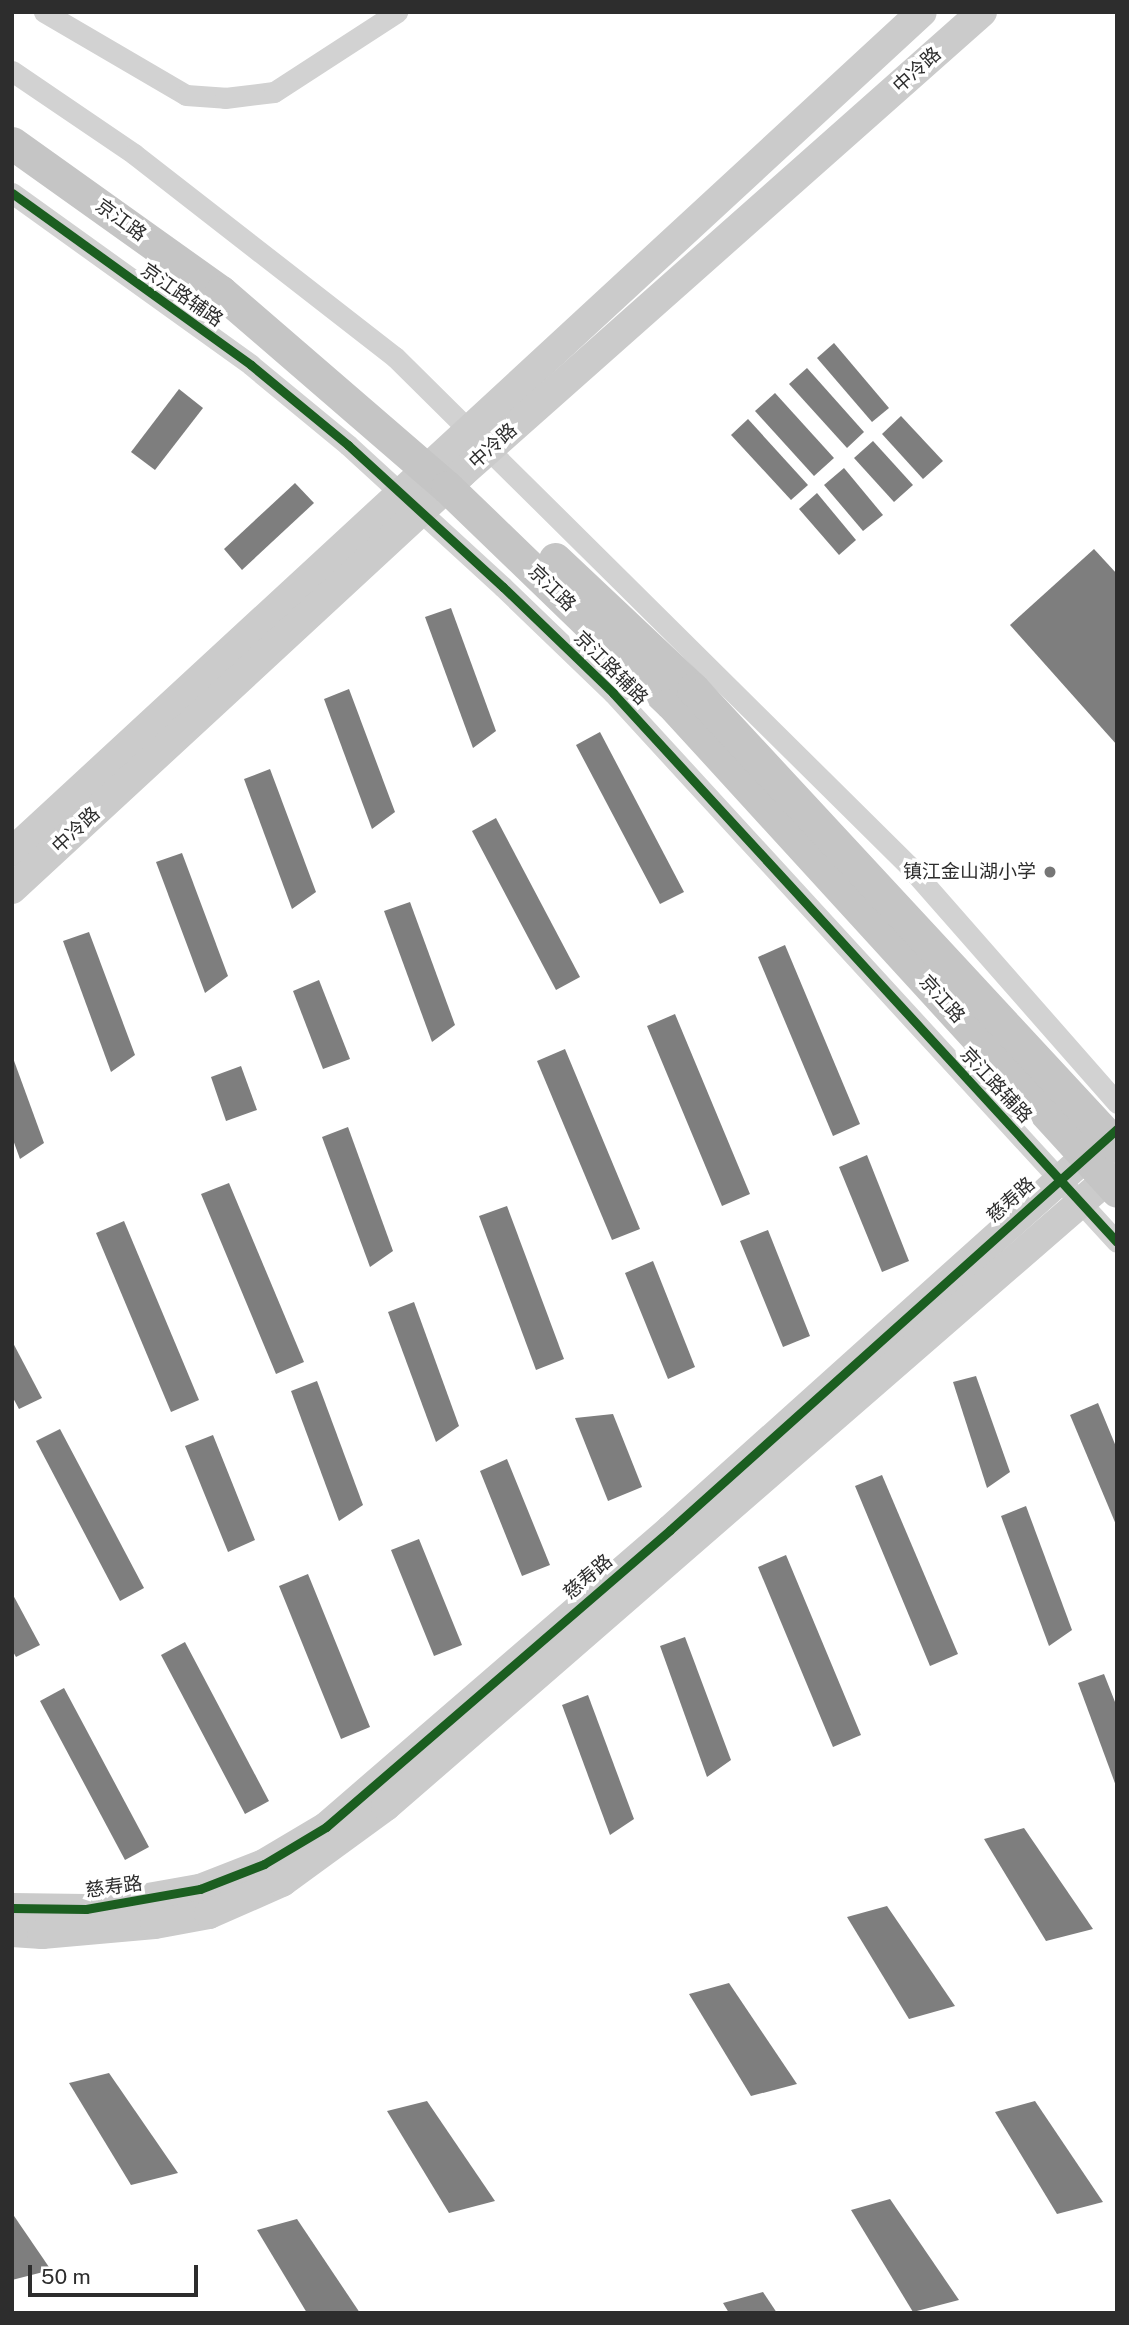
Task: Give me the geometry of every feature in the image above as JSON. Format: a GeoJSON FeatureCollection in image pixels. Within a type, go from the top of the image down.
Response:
{"type":"FeatureCollection","features":[{"type":"Feature","properties":{"kind":"main road","name":"京江路"},"geometry":{"type":"LineString","coordinates":[[12,119],[235,275],[444,471],[693,690],[1110,1158]]}},
{"type":"Feature","properties":{"kind":"main road","name":"京江路"},"geometry":{"type":"LineString","coordinates":[[12,143],[221,292],[444,471]]}},
{"type":"Feature","properties":{"kind":"street"},"geometry":{"type":"LineString","coordinates":[[44,12],[186,95],[225,98],[274,92],[397,12]]}},
{"type":"Feature","properties":{"kind":"street","name":"中冷路"},"geometry":{"type":"LineString","coordinates":[[12,852],[479,439],[922,12]]}},
{"type":"Feature","properties":{"kind":"street","name":"中冷路"},"geometry":{"type":"LineString","coordinates":[[479,439],[982,12]]}},
{"type":"Feature","properties":{"kind":"street"},"geometry":{"type":"LineString","coordinates":[[12,71],[134,154],[395,357],[908,865],[1117,1103]]}},
{"type":"Feature","properties":{"kind":"street","name":"京江路辅路"},"geometry":{"type":"LineString","coordinates":[[12,193],[251,365],[410,502],[613,693],[1117,1242]]}},
{"type":"Feature","properties":{"kind":"street","name":"中冷路"},"geometry":{"type":"LineString","coordinates":[[12,889],[410,502]]}},
{"type":"Feature","properties":{"kind":"street","name":"慈寿路"},"geometry":{"type":"LineString","coordinates":[[12,1908],[86,1909],[200,1889],[264,1864],[326,1828],[680,1520],[1060,1180],[1110,1158]]}},
{"type":"Feature","properties":{"kind":"street","name":"慈寿路"},"geometry":{"type":"LineString","coordinates":[[12,1932],[42,1934],[155,1924],[209,1914],[282,1882],[386,1807],[1082,1203],[1110,1158]]}},
{"type":"Feature","properties":{"kind":"building"},"geometry":{"type":"Polygon","coordinates":[[[834,343],[889,408],[872,422],[817,358],[834,343]]]}},
{"type":"Feature","properties":{"kind":"building"},"geometry":{"type":"Polygon","coordinates":[[[807,368],[864,432],[847,448],[789,384],[807,368]]]}},
{"type":"Feature","properties":{"kind":"building"},"geometry":{"type":"Polygon","coordinates":[[[179,389],[203,408],[155,470],[131,452],[179,389]]]}},
{"type":"Feature","properties":{"kind":"building"},"geometry":{"type":"Polygon","coordinates":[[[775,393],[834,458],[814,476],[755,411],[775,393]]]}},
{"type":"Feature","properties":{"kind":"building"},"geometry":{"type":"Polygon","coordinates":[[[901,416],[943,461],[923,479],[882,434],[901,416]]]}},
{"type":"Feature","properties":{"kind":"building"},"geometry":{"type":"Polygon","coordinates":[[[748,419],[808,485],[791,500],[731,435],[748,419]]]}},
{"type":"Feature","properties":{"kind":"building"},"geometry":{"type":"Polygon","coordinates":[[[873,441],[913,485],[894,502],[854,458],[873,441]]]}},
{"type":"Feature","properties":{"kind":"building"},"geometry":{"type":"Polygon","coordinates":[[[844,468],[883,515],[863,531],[824,485],[844,468]]]}},
{"type":"Feature","properties":{"kind":"building"},"geometry":{"type":"Polygon","coordinates":[[[295,483],[314,503],[242,570],[224,549],[295,483]]]}},
{"type":"Feature","properties":{"kind":"building"},"geometry":{"type":"Polygon","coordinates":[[[817,493],[856,540],[839,555],[799,509],[817,493]]]}},
{"type":"Feature","properties":{"kind":"building"},"geometry":{"type":"Polygon","coordinates":[[[1094,549],[1117,574],[1117,745],[1010,625],[1094,549]]]}},
{"type":"Feature","properties":{"kind":"building"},"geometry":{"type":"Polygon","coordinates":[[[451,608],[496,731],[473,748],[425,617],[451,608]]]}},
{"type":"Feature","properties":{"kind":"building"},"geometry":{"type":"Polygon","coordinates":[[[349,689],[395,812],[372,829],[324,699],[349,689]]]}},
{"type":"Feature","properties":{"kind":"building"},"geometry":{"type":"Polygon","coordinates":[[[600,732],[684,892],[660,904],[576,745],[600,732]]]}},
{"type":"Feature","properties":{"kind":"building"},"geometry":{"type":"Polygon","coordinates":[[[270,769],[316,892],[292,909],[244,779],[270,769]]]}},
{"type":"Feature","properties":{"kind":"building"},"geometry":{"type":"Polygon","coordinates":[[[496,818],[580,977],[556,990],[472,831],[496,818]]]}},
{"type":"Feature","properties":{"kind":"building"},"geometry":{"type":"Polygon","coordinates":[[[182,853],[228,976],[205,993],[156,862],[182,853]]]}},
{"type":"Feature","properties":{"kind":"building"},"geometry":{"type":"Polygon","coordinates":[[[410,902],[455,1025],[432,1042],[384,911],[410,902]]]}},
{"type":"Feature","properties":{"kind":"building"},"geometry":{"type":"Polygon","coordinates":[[[89,932],[135,1055],[111,1072],[63,941],[89,932]]]}},
{"type":"Feature","properties":{"kind":"building"},"geometry":{"type":"Polygon","coordinates":[[[785,945],[860,1124],[833,1136],[758,957],[785,945]]]}},
{"type":"Feature","properties":{"kind":"building"},"geometry":{"type":"Polygon","coordinates":[[[319,980],[350,1059],[323,1069],[293,991],[319,980]]]}},
{"type":"Feature","properties":{"kind":"building"},"geometry":{"type":"Polygon","coordinates":[[[675,1014],[750,1194],[722,1206],[647,1026],[675,1014]]]}},
{"type":"Feature","properties":{"kind":"building"},"geometry":{"type":"Polygon","coordinates":[[[565,1049],[640,1229],[612,1240],[537,1061],[565,1049]]]}},
{"type":"Feature","properties":{"kind":"building"},"geometry":{"type":"Polygon","coordinates":[[[13,1058],[44,1143],[20,1159],[12,1137],[13,1058]]]}},
{"type":"Feature","properties":{"kind":"building"},"geometry":{"type":"Polygon","coordinates":[[[241,1066],[257,1110],[226,1121],[211,1077],[241,1066]]]}},
{"type":"Feature","properties":{"kind":"building"},"geometry":{"type":"Polygon","coordinates":[[[348,1127],[393,1251],[370,1267],[322,1137],[348,1127]]]}},
{"type":"Feature","properties":{"kind":"building"},"geometry":{"type":"Polygon","coordinates":[[[867,1155],[909,1261],[882,1272],[839,1167],[867,1155]]]}},
{"type":"Feature","properties":{"kind":"building"},"geometry":{"type":"Polygon","coordinates":[[[229,1183],[304,1362],[276,1374],[201,1194],[229,1183]]]}},
{"type":"Feature","properties":{"kind":"building"},"geometry":{"type":"Polygon","coordinates":[[[507,1206],[564,1359],[536,1370],[479,1216],[507,1206]]]}},
{"type":"Feature","properties":{"kind":"building"},"geometry":{"type":"Polygon","coordinates":[[[124,1221],[199,1400],[171,1412],[96,1233],[124,1221]]]}},
{"type":"Feature","properties":{"kind":"building"},"geometry":{"type":"Polygon","coordinates":[[[768,1230],[810,1336],[783,1347],[740,1241],[768,1230]]]}},
{"type":"Feature","properties":{"kind":"building"},"geometry":{"type":"Polygon","coordinates":[[[653,1261],[695,1367],[668,1379],[625,1273],[653,1261]]]}},
{"type":"Feature","properties":{"kind":"building"},"geometry":{"type":"Polygon","coordinates":[[[414,1302],[459,1426],[436,1442],[388,1312],[414,1302]]]}},
{"type":"Feature","properties":{"kind":"building"},"geometry":{"type":"Polygon","coordinates":[[[12,1341],[42,1398],[19,1409],[12,1396],[12,1341]]]}},
{"type":"Feature","properties":{"kind":"building"},"geometry":{"type":"Polygon","coordinates":[[[976,1376],[1010,1472],[987,1488],[953,1382],[976,1376]]]}},
{"type":"Feature","properties":{"kind":"building"},"geometry":{"type":"Polygon","coordinates":[[[317,1381],[363,1505],[339,1521],[291,1391],[317,1381]]]}},
{"type":"Feature","properties":{"kind":"building"},"geometry":{"type":"Polygon","coordinates":[[[1098,1403],[1117,1449],[1117,1527],[1070,1415],[1098,1403]]]}},
{"type":"Feature","properties":{"kind":"building"},"geometry":{"type":"Polygon","coordinates":[[[613,1414],[642,1487],[608,1501],[575,1418],[613,1414]]]}},
{"type":"Feature","properties":{"kind":"building"},"geometry":{"type":"Polygon","coordinates":[[[60,1429],[144,1588],[120,1601],[36,1441],[60,1429]]]}},
{"type":"Feature","properties":{"kind":"building"},"geometry":{"type":"Polygon","coordinates":[[[213,1435],[255,1540],[228,1552],[185,1446],[213,1435]]]}},
{"type":"Feature","properties":{"kind":"building"},"geometry":{"type":"Polygon","coordinates":[[[507,1459],[550,1565],[522,1576],[480,1471],[507,1459]]]}},
{"type":"Feature","properties":{"kind":"building"},"geometry":{"type":"Polygon","coordinates":[[[882,1475],[958,1654],[930,1666],[855,1486],[882,1475]]]}},
{"type":"Feature","properties":{"kind":"building"},"geometry":{"type":"Polygon","coordinates":[[[1026,1506],[1072,1630],[1049,1646],[1001,1516],[1026,1506]]]}},
{"type":"Feature","properties":{"kind":"building"},"geometry":{"type":"Polygon","coordinates":[[[419,1539],[462,1645],[434,1656],[391,1550],[419,1539]]]}},
{"type":"Feature","properties":{"kind":"building"},"geometry":{"type":"Polygon","coordinates":[[[786,1555],[861,1735],[833,1747],[758,1567],[786,1555]]]}},
{"type":"Feature","properties":{"kind":"building"},"geometry":{"type":"Polygon","coordinates":[[[308,1574],[370,1727],[341,1739],[279,1586],[308,1574]]]}},
{"type":"Feature","properties":{"kind":"building"},"geometry":{"type":"Polygon","coordinates":[[[12,1593],[40,1645],[16,1657],[12,1650],[12,1593]]]}},
{"type":"Feature","properties":{"kind":"building"},"geometry":{"type":"Polygon","coordinates":[[[685,1637],[731,1760],[707,1777],[660,1646],[685,1637]]]}},
{"type":"Feature","properties":{"kind":"building"},"geometry":{"type":"Polygon","coordinates":[[[185,1642],[269,1801],[245,1814],[161,1655],[185,1642]]]}},
{"type":"Feature","properties":{"kind":"building"},"geometry":{"type":"Polygon","coordinates":[[[1104,1674],[1117,1707],[1116,1786],[1078,1683],[1104,1674]]]}},
{"type":"Feature","properties":{"kind":"building"},"geometry":{"type":"Polygon","coordinates":[[[64,1688],[149,1847],[125,1860],[40,1701],[64,1688]]]}},
{"type":"Feature","properties":{"kind":"building"},"geometry":{"type":"Polygon","coordinates":[[[588,1695],[634,1819],[610,1835],[562,1705],[588,1695]]]}},
{"type":"Feature","properties":{"kind":"building"},"geometry":{"type":"Polygon","coordinates":[[[1024,1828],[1093,1929],[1046,1941],[984,1839],[1024,1828]]]}},
{"type":"Feature","properties":{"kind":"building"},"geometry":{"type":"Polygon","coordinates":[[[887,1906],[955,2006],[909,2019],[847,1917],[887,1906]]]}},
{"type":"Feature","properties":{"kind":"building"},"geometry":{"type":"Polygon","coordinates":[[[729,1983],[797,2084],[751,2096],[689,1994],[729,1983]]]}},
{"type":"Feature","properties":{"kind":"building"},"geometry":{"type":"Polygon","coordinates":[[[109,2073],[178,2173],[131,2185],[69,2083],[109,2073]]]}},
{"type":"Feature","properties":{"kind":"building"},"geometry":{"type":"Polygon","coordinates":[[[427,2101],[495,2201],[449,2213],[387,2111],[427,2101]]]}},
{"type":"Feature","properties":{"kind":"building"},"geometry":{"type":"Polygon","coordinates":[[[1035,2101],[1103,2202],[1057,2214],[995,2112],[1035,2101]]]}},
{"type":"Feature","properties":{"kind":"building"},"geometry":{"type":"Polygon","coordinates":[[[890,2199],[959,2300],[913,2312],[851,2210],[890,2199]]]}},
{"type":"Feature","properties":{"kind":"building"},"geometry":{"type":"Polygon","coordinates":[[[12,2213],[51,2270],[12,2280],[12,2213]]]}},
{"type":"Feature","properties":{"kind":"building"},"geometry":{"type":"Polygon","coordinates":[[[297,2219],[360,2313],[307,2313],[257,2230],[297,2219]]]}},
{"type":"Feature","properties":{"kind":"building"},"geometry":{"type":"Polygon","coordinates":[[[763,2292],[777,2313],[729,2313],[723,2303],[763,2292]]]}},
{"type":"Feature","properties":{"kind":"cycle path"},"geometry":{"type":"LineString","coordinates":[[12,193],[251,365],[348,445],[503,587],[613,693],[1117,1242]]}},
{"type":"Feature","properties":{"kind":"cycle path"},"geometry":{"type":"LineString","coordinates":[[12,1908],[86,1909],[200,1889],[264,1864],[326,1827],[670,1530],[1117,1129]]}},
{"type":"Feature","properties":{"kind":"place","name":"镇江金山湖小学"},"geometry":{"type":"Point","coordinates":[1050,872]}}]}
